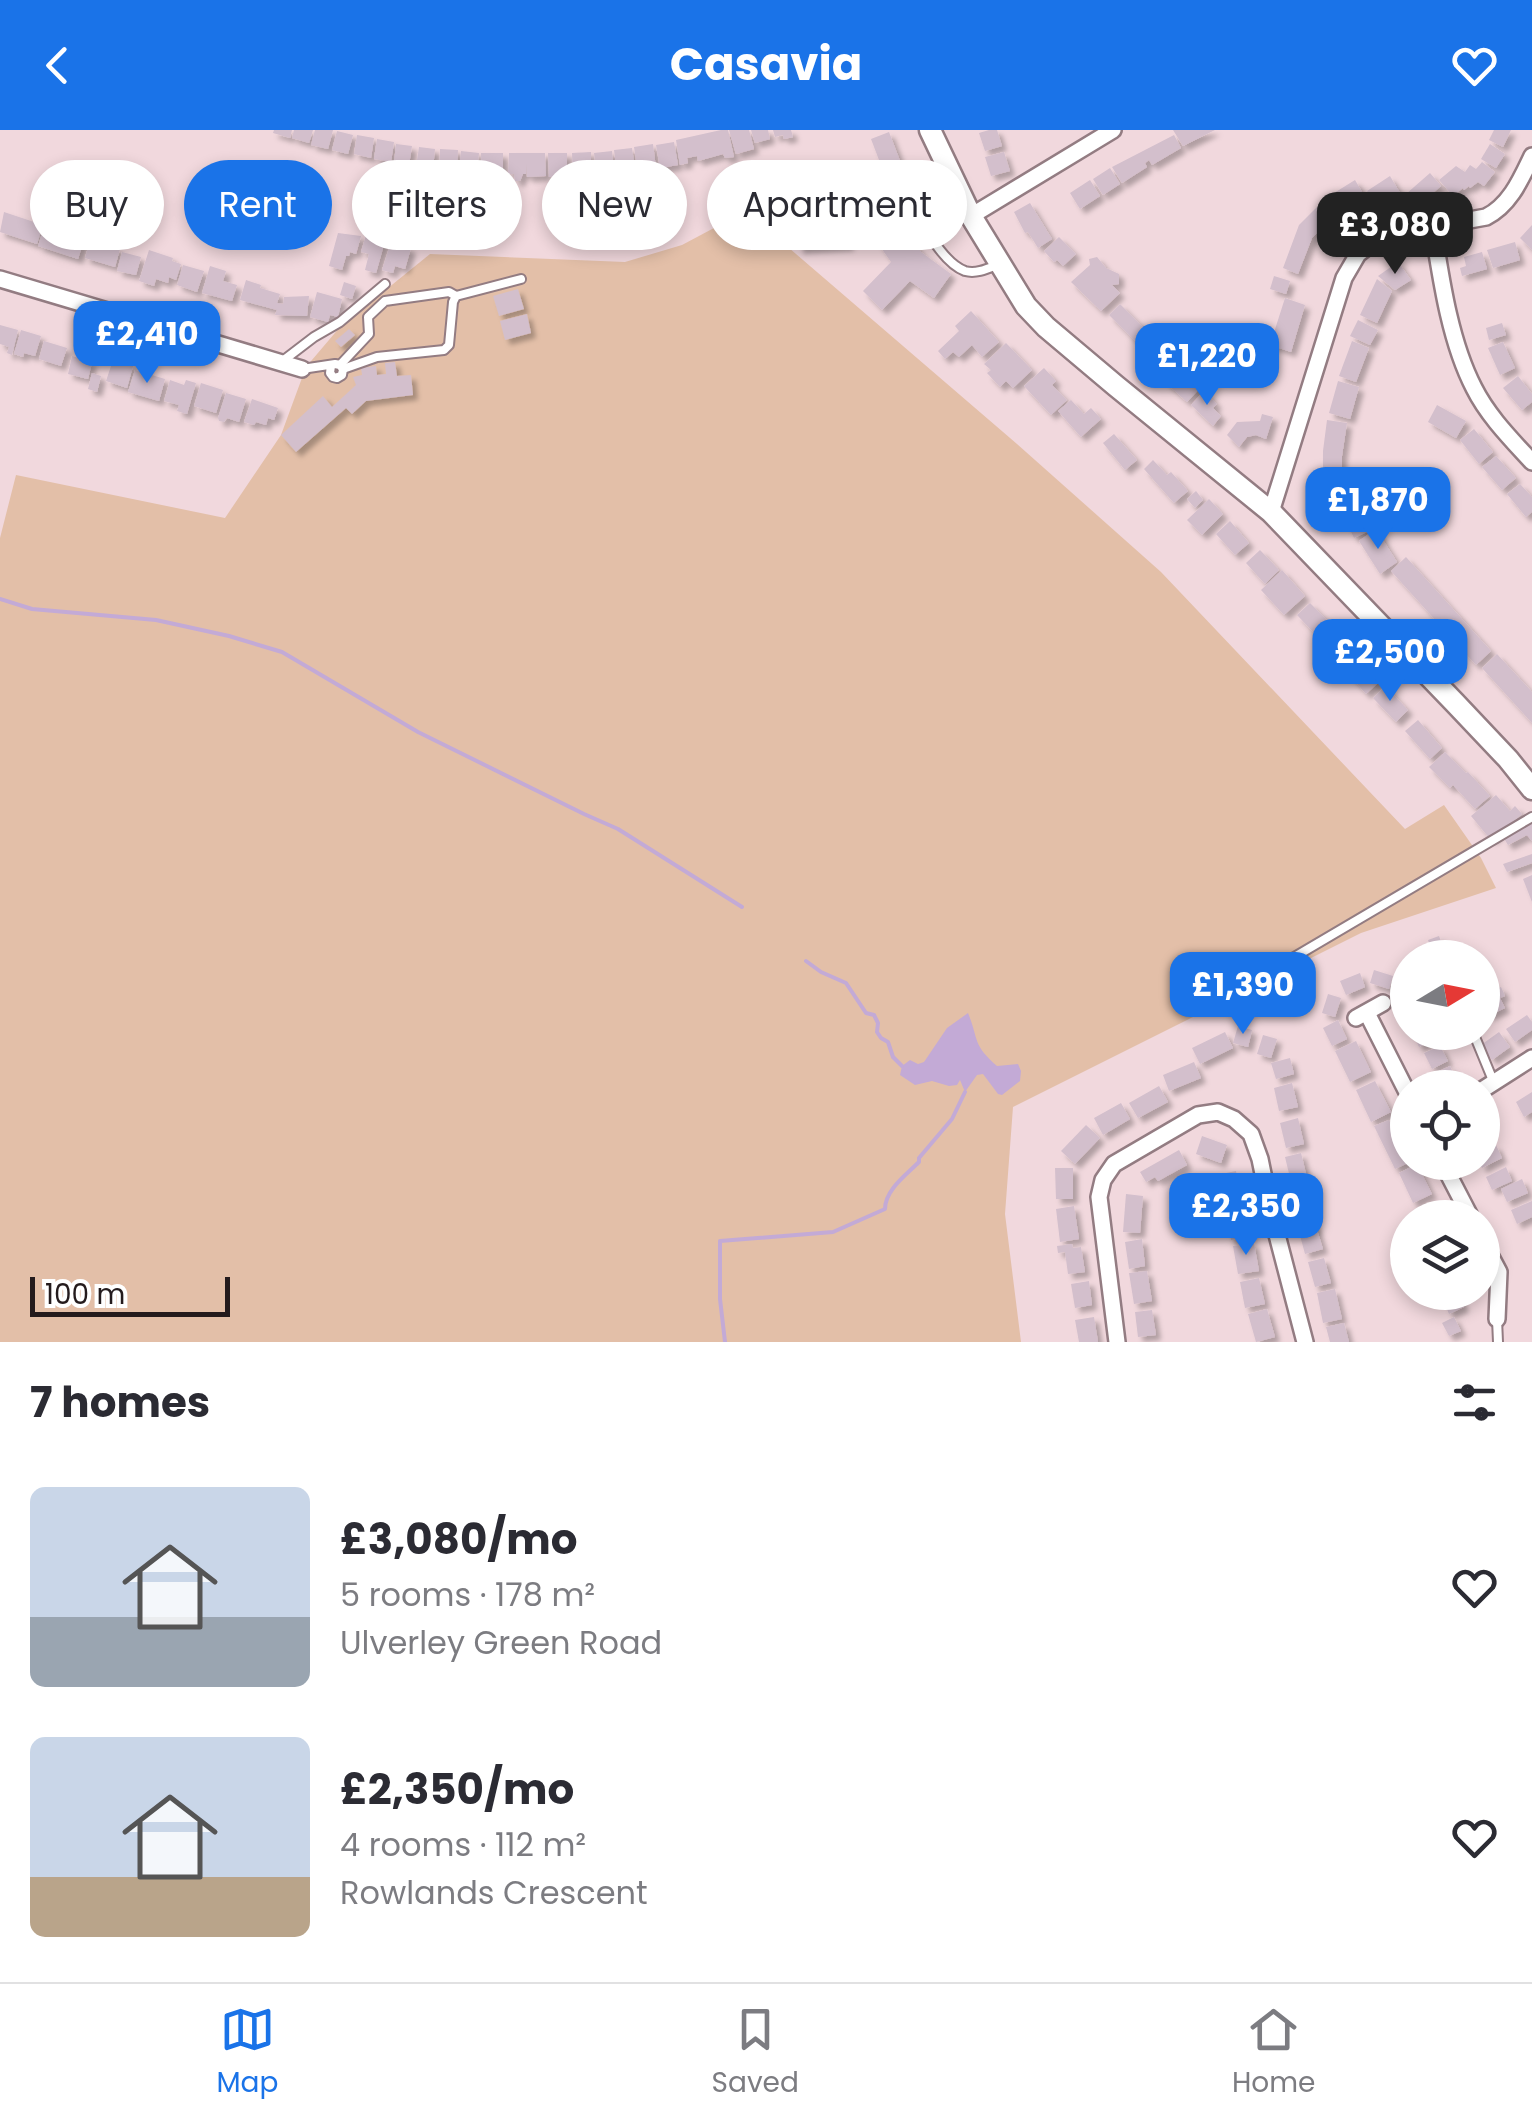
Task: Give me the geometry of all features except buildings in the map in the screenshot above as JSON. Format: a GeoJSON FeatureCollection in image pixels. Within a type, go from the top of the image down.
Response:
{"type":"FeatureCollection","features":[{"type":"Feature","properties":{"kind":"street"},"geometry":{"type":"LineString","coordinates":[[930,130],[944,160]]}},
{"type":"Feature","properties":{"kind":"street"},"geometry":{"type":"LineString","coordinates":[[970,216],[1114,130]]}},
{"type":"Feature","properties":{"kind":"street"},"geometry":{"type":"LineString","coordinates":[[1271,512],[1344,278],[1358,254],[1381,236],[1486,217],[1498,211],[1511,196],[1532,156]]}},
{"type":"Feature","properties":{"kind":"street"},"geometry":{"type":"LineString","coordinates":[[967,209],[1026,306],[1046,327],[1271,512],[1532,789]]}},
{"type":"Feature","properties":{"kind":"street"},"geometry":{"type":"LineString","coordinates":[[1432,228],[1456,336],[1474,388],[1495,420],[1532,462]]}},
{"type":"Feature","properties":{"kind":"street"},"geometry":{"type":"LineString","coordinates":[[0,279],[302,370]]}},
{"type":"Feature","properties":{"kind":"street"},"geometry":{"type":"LineString","coordinates":[[1383,1003],[1362,1015],[1394,1070]]}},
{"type":"Feature","properties":{"kind":"street"},"geometry":{"type":"LineString","coordinates":[[1500,1078],[1532,1058]]}},
{"type":"Feature","properties":{"kind":"street"},"geometry":{"type":"LineString","coordinates":[[1117,1342],[1099,1197],[1103,1180],[1114,1164],[1198,1116],[1218,1112],[1234,1118],[1251,1134],[1305,1342]]}},
{"type":"Feature","properties":{"kind":"street"},"geometry":{"type":"LineString","coordinates":[[1497,1310],[1497,1318]]}},
{"type":"Feature","properties":{"kind":"lane"},"geometry":{"type":"LineString","coordinates":[[941,250],[968,272],[984,271],[1000,263]]}},
{"type":"Feature","properties":{"kind":"lane"},"geometry":{"type":"LineString","coordinates":[[338,367],[370,334],[368,317],[385,301],[449,292],[456,296],[521,280]]}},
{"type":"Feature","properties":{"kind":"lane"},"geometry":{"type":"LineString","coordinates":[[280,363],[340,322],[385,284]]}},
{"type":"Feature","properties":{"kind":"lane"},"geometry":{"type":"LineString","coordinates":[[302,370],[444,350],[456,296]]}},
{"type":"Feature","properties":{"kind":"lane"},"geometry":{"type":"LineString","coordinates":[[302,370],[337,378],[342,375],[338,367]]}},
{"type":"Feature","properties":{"kind":"lane"},"geometry":{"type":"LineString","coordinates":[[1274,970],[1532,817]]}},
{"type":"Feature","properties":{"kind":"lane"},"geometry":{"type":"LineString","coordinates":[[1497,1318],[1498,1342]]}},
{"type":"Feature","properties":{"kind":"shaded area"},"geometry":{"type":"Polygon","coordinates":[[[707,232],[707,250],[791,250],[1161,572],[1405,829],[1444,805],[1481,858],[1496,888],[1361,933],[1013,1107],[1005,1214],[1021,1342],[0,1342],[0,538],[16,475],[225,518],[281,435],[306,367],[340,327],[430,254],[625,262],[665,250],[687,250],[687,242],[707,232]]]}},
{"type":"Feature","properties":{"kind":"shaded area"},"geometry":{"type":"Polygon","coordinates":[[[968,1013],[983,1052],[997,1066],[1018,1064],[1020,1081],[1002,1095],[983,1074],[977,1075],[965,1092],[960,1080],[949,1086],[932,1081],[915,1085],[900,1075],[902,1066],[910,1060],[924,1062],[947,1028],[968,1013]]]}},
{"type":"Feature","properties":{"kind":"waterway"},"geometry":{"type":"LineString","coordinates":[[0,599],[32,609],[156,620],[282,652],[418,732],[618,829],[742,907]]}},
{"type":"Feature","properties":{"kind":"waterway"},"geometry":{"type":"LineString","coordinates":[[806,961],[846,983],[866,1013],[874,1015],[877,1032],[902,1066]]}},
{"type":"Feature","properties":{"kind":"waterway"},"geometry":{"type":"LineString","coordinates":[[725,1342],[720,1241],[833,1232],[885,1209],[892,1189],[952,1119],[965,1092]]}}]}
